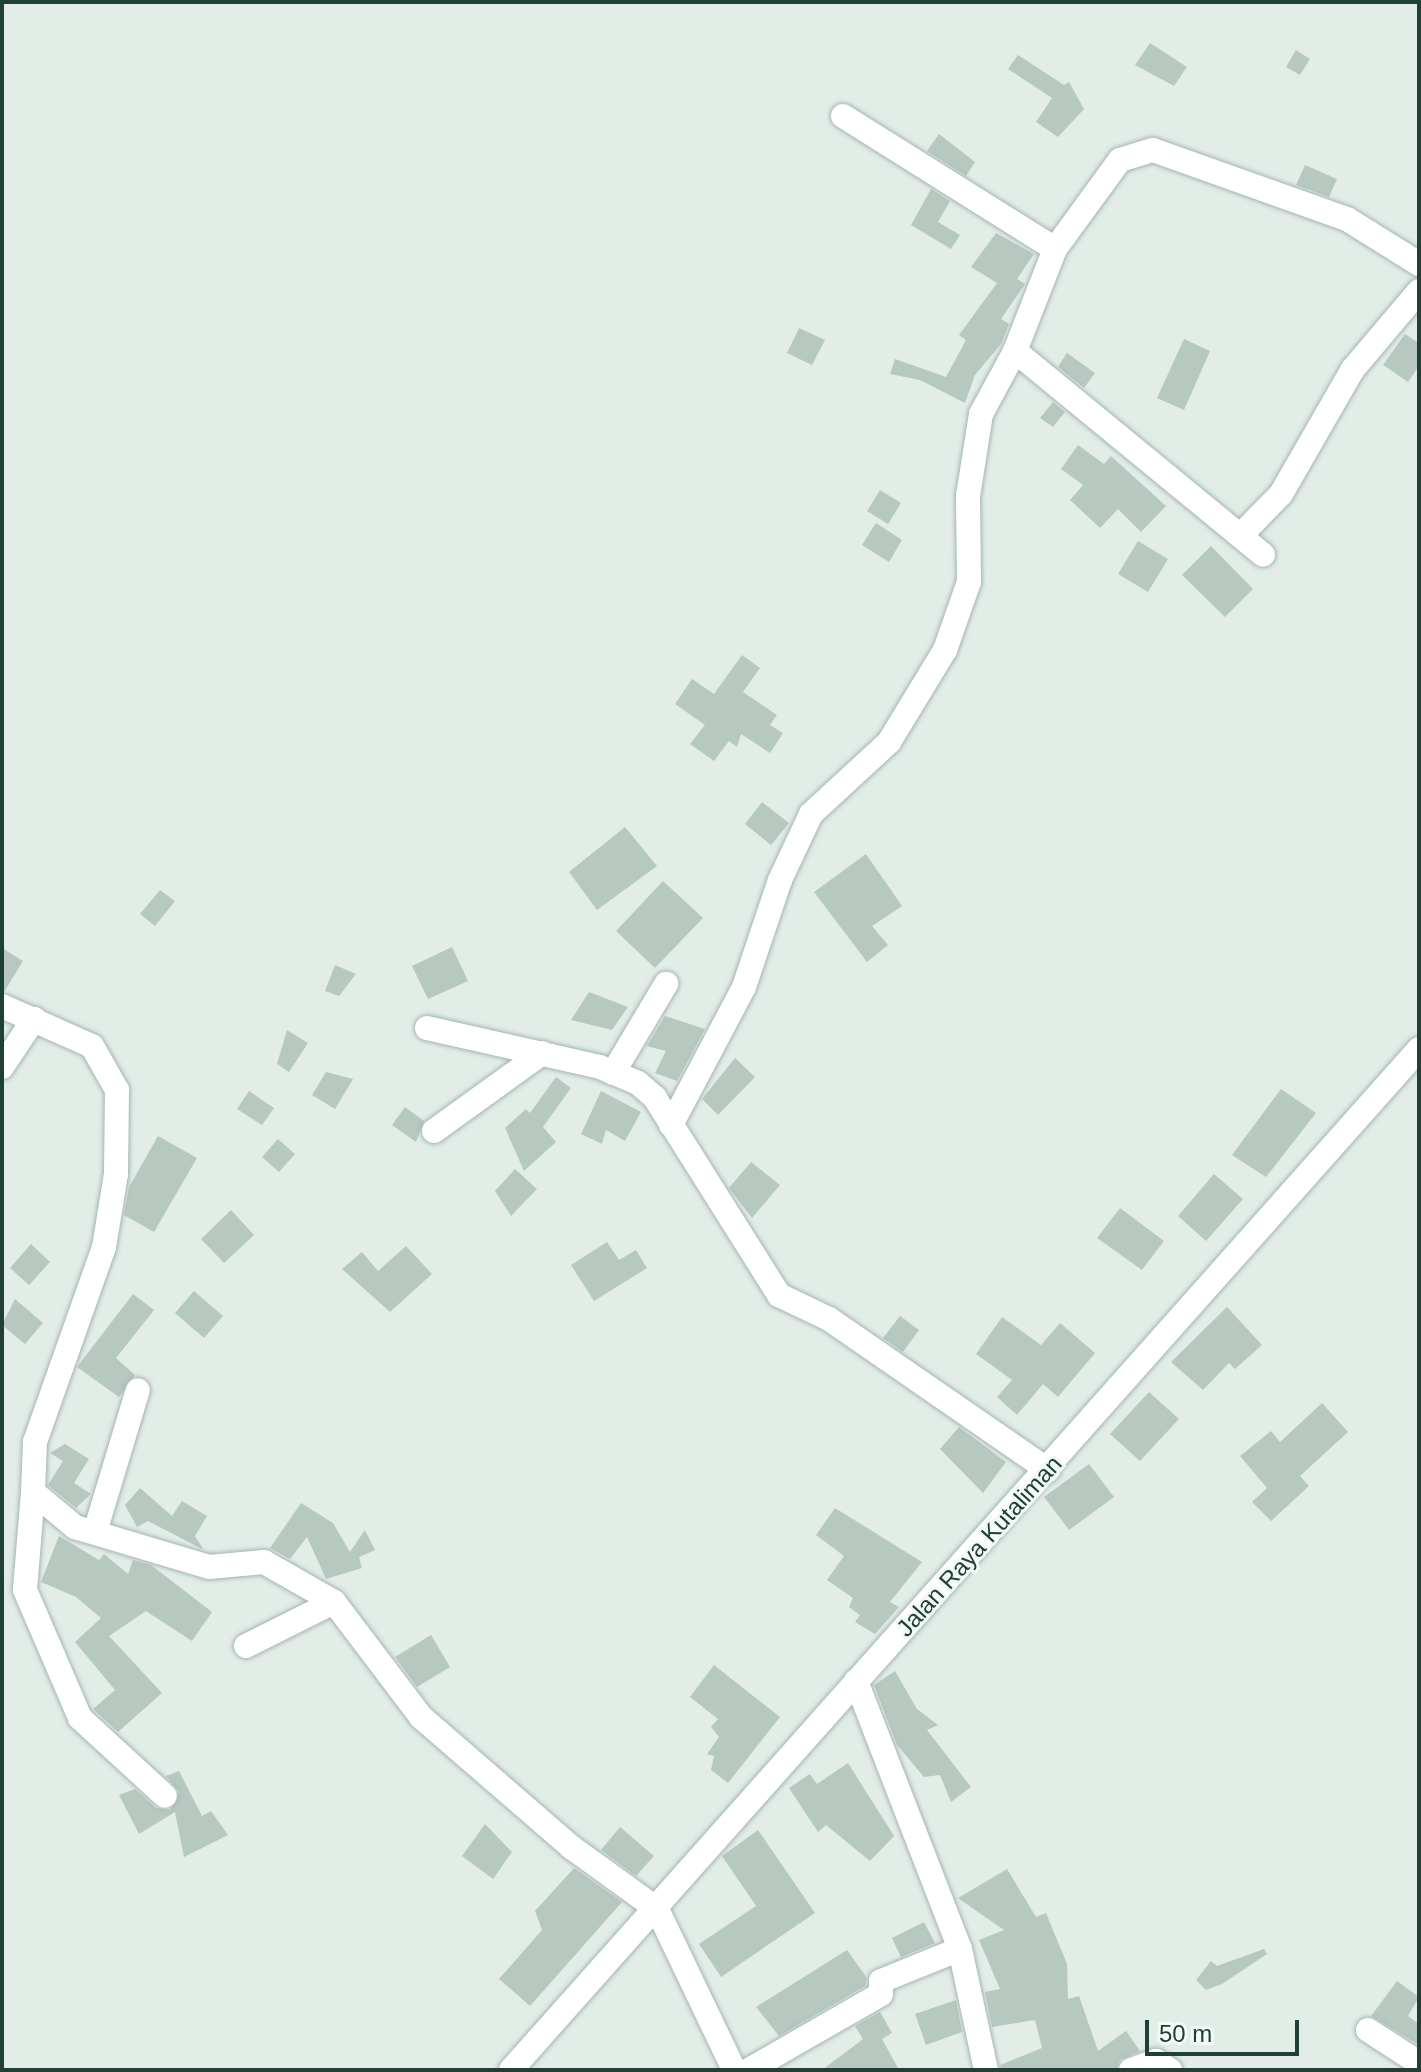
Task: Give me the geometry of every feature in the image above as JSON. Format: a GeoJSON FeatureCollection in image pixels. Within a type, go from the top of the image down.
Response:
{"type":"FeatureCollection","features":[{"type":"Feature","properties":{"kind":"street"},"geometry":{"type":"LineString","coordinates":[[843,116],[1055,249]]}},
{"type":"Feature","properties":{"kind":"street"},"geometry":{"type":"LineString","coordinates":[[671,1125],[744,987],[780,880],[811,814],[889,742],[945,650],[969,582],[968,496],[981,414],[1015,351],[1055,249],[1120,160],[1153,150],[1347,219],[1419,264]]}},
{"type":"Feature","properties":{"kind":"street"},"geometry":{"type":"LineString","coordinates":[[1241,535],[1281,494],[1353,369],[1419,291]]}},
{"type":"Feature","properties":{"kind":"street"},"geometry":{"type":"LineString","coordinates":[[1015,351],[1263,555]]}},
{"type":"Feature","properties":{"kind":"street"},"geometry":{"type":"LineString","coordinates":[[613,1073],[666,984]]}},
{"type":"Feature","properties":{"kind":"street"},"geometry":{"type":"LineString","coordinates":[[2,1006],[82,1040],[102,1058],[115,1082],[117,1124],[104,1247],[35,1442],[25,1590],[80,1718],[165,1796]]}},
{"type":"Feature","properties":{"kind":"street"},"geometry":{"type":"LineString","coordinates":[[2,1067],[34,1019]]}},
{"type":"Feature","properties":{"kind":"street"},"geometry":{"type":"LineString","coordinates":[[427,1028],[542,1053],[638,1083],[671,1125],[779,1295],[829,1319],[1048,1470]]}},
{"type":"Feature","properties":{"kind":"street","name":"Jalan Raya Kutaliman"},"geometry":{"type":"LineString","coordinates":[[511,2070],[1048,1470],[1419,1049]]}},
{"type":"Feature","properties":{"kind":"street"},"geometry":{"type":"LineString","coordinates":[[434,1131],[542,1053]]}},
{"type":"Feature","properties":{"kind":"street"},"geometry":{"type":"LineString","coordinates":[[95,1532],[138,1390]]}},
{"type":"Feature","properties":{"kind":"street"},"geometry":{"type":"LineString","coordinates":[[33,1492],[75,1527],[209,1567],[264,1562],[334,1602],[421,1717],[571,1847],[657,1909],[734,2070]]}},
{"type":"Feature","properties":{"kind":"street"},"geometry":{"type":"LineString","coordinates":[[246,1646],[334,1602]]}},
{"type":"Feature","properties":{"kind":"street"},"geometry":{"type":"LineString","coordinates":[[856,1681],[960,1949],[986,2070]]}},
{"type":"Feature","properties":{"kind":"street"},"geometry":{"type":"LineString","coordinates":[[749,2070],[881,1994],[881,1981],[960,1949]]}},
{"type":"Feature","properties":{"kind":"street"},"geometry":{"type":"LineString","coordinates":[[1368,2030],[1419,2063]]}},
{"type":"Feature","properties":{"kind":"street"},"geometry":{"type":"LineString","coordinates":[[1131,2070],[1156,2061],[1170,2070]]}},
{"type":"Feature","properties":{"kind":"building"},"geometry":{"type":"Polygon","coordinates":[[[1150,43],[1187,67],[1174,86],[1135,65],[1150,43]]]}},
{"type":"Feature","properties":{"kind":"building"},"geometry":{"type":"Polygon","coordinates":[[[1296,50],[1310,59],[1300,75],[1286,67],[1296,50]]]}},
{"type":"Feature","properties":{"kind":"building"},"geometry":{"type":"Polygon","coordinates":[[[1018,55],[1064,85],[1069,82],[1084,109],[1058,137],[1036,122],[1052,98],[1008,69],[1018,55]]]}},
{"type":"Feature","properties":{"kind":"building"},"geometry":{"type":"Polygon","coordinates":[[[939,134],[975,162],[966,176],[927,151],[939,134]]]}},
{"type":"Feature","properties":{"kind":"building"},"geometry":{"type":"Polygon","coordinates":[[[1305,165],[1337,179],[1329,197],[1296,185],[1305,165]]]}},
{"type":"Feature","properties":{"kind":"building"},"geometry":{"type":"Polygon","coordinates":[[[931,189],[950,201],[938,222],[960,235],[951,249],[911,225],[931,189]]]}},
{"type":"Feature","properties":{"kind":"building"},"geometry":{"type":"Polygon","coordinates":[[[996,233],[1034,254],[1017,279],[1025,284],[1001,319],[1009,324],[1001,344],[975,375],[965,403],[920,380],[890,374],[895,359],[946,377],[966,340],[959,335],[997,283],[971,267],[996,233]]]}},
{"type":"Feature","properties":{"kind":"building"},"geometry":{"type":"Polygon","coordinates":[[[799,328],[825,340],[812,365],[787,353],[799,328]]]}},
{"type":"Feature","properties":{"kind":"building"},"geometry":{"type":"Polygon","coordinates":[[[1405,334],[1419,343],[1419,366],[1408,382],[1383,365],[1405,334]]]}},
{"type":"Feature","properties":{"kind":"building"},"geometry":{"type":"Polygon","coordinates":[[[1184,339],[1210,351],[1184,410],[1157,398],[1184,339]]]}},
{"type":"Feature","properties":{"kind":"building"},"geometry":{"type":"Polygon","coordinates":[[[1067,353],[1095,373],[1084,388],[1058,367],[1067,353]]]}},
{"type":"Feature","properties":{"kind":"building"},"geometry":{"type":"Polygon","coordinates":[[[1053,402],[1065,412],[1053,427],[1040,418],[1053,402]]]}},
{"type":"Feature","properties":{"kind":"building"},"geometry":{"type":"Polygon","coordinates":[[[1078,445],[1104,464],[1111,456],[1166,506],[1141,532],[1118,509],[1100,528],[1070,500],[1083,485],[1061,469],[1078,445]]]}},
{"type":"Feature","properties":{"kind":"building"},"geometry":{"type":"Polygon","coordinates":[[[880,490],[901,503],[888,524],[867,511],[880,490]]]}},
{"type":"Feature","properties":{"kind":"building"},"geometry":{"type":"Polygon","coordinates":[[[876,523],[902,540],[889,562],[862,545],[876,523]]]}},
{"type":"Feature","properties":{"kind":"building"},"geometry":{"type":"Polygon","coordinates":[[[1138,541],[1168,559],[1148,592],[1118,574],[1138,541]]]}},
{"type":"Feature","properties":{"kind":"building"},"geometry":{"type":"Polygon","coordinates":[[[1211,546],[1253,589],[1225,617],[1182,575],[1211,546]]]}},
{"type":"Feature","properties":{"kind":"building"},"geometry":{"type":"Polygon","coordinates":[[[742,655],[760,668],[743,692],[777,715],[770,725],[783,733],[770,753],[741,734],[737,747],[729,741],[714,761],[690,744],[705,725],[675,704],[692,679],[714,694],[742,655]]]}},
{"type":"Feature","properties":{"kind":"building"},"geometry":{"type":"Polygon","coordinates":[[[762,802],[789,823],[771,845],[745,824],[762,802]]]}},
{"type":"Feature","properties":{"kind":"building"},"geometry":{"type":"Polygon","coordinates":[[[625,827],[657,866],[597,910],[569,872],[625,827]]]}},
{"type":"Feature","properties":{"kind":"building"},"geometry":{"type":"Polygon","coordinates":[[[866,854],[902,906],[872,926],[888,945],[867,962],[814,892],[866,854]]]}},
{"type":"Feature","properties":{"kind":"building"},"geometry":{"type":"Polygon","coordinates":[[[663,881],[703,918],[655,968],[616,931],[663,881]]]}},
{"type":"Feature","properties":{"kind":"building"},"geometry":{"type":"Polygon","coordinates":[[[160,890],[175,901],[155,926],[140,914],[160,890]]]}},
{"type":"Feature","properties":{"kind":"building"},"geometry":{"type":"Polygon","coordinates":[[[452,947],[468,981],[428,999],[412,966],[452,947]]]}},
{"type":"Feature","properties":{"kind":"building"},"geometry":{"type":"Polygon","coordinates":[[[2,948],[23,961],[4,992],[2,991],[2,948]]]}},
{"type":"Feature","properties":{"kind":"building"},"geometry":{"type":"Polygon","coordinates":[[[335,965],[356,974],[339,996],[325,991],[335,965]]]}},
{"type":"Feature","properties":{"kind":"building"},"geometry":{"type":"Polygon","coordinates":[[[589,992],[628,1007],[612,1030],[571,1020],[589,992]]]}},
{"type":"Feature","properties":{"kind":"building"},"geometry":{"type":"Polygon","coordinates":[[[665,1016],[705,1029],[677,1081],[655,1073],[666,1051],[647,1046],[665,1016]]]}},
{"type":"Feature","properties":{"kind":"building"},"geometry":{"type":"Polygon","coordinates":[[[287,1030],[308,1043],[289,1072],[277,1064],[287,1030]]]}},
{"type":"Feature","properties":{"kind":"building"},"geometry":{"type":"Polygon","coordinates":[[[735,1058],[755,1077],[718,1115],[702,1099],[735,1058]]]}},
{"type":"Feature","properties":{"kind":"building"},"geometry":{"type":"Polygon","coordinates":[[[326,1072],[353,1079],[335,1109],[312,1095],[326,1072]]]}},
{"type":"Feature","properties":{"kind":"building"},"geometry":{"type":"Polygon","coordinates":[[[556,1077],[571,1088],[543,1127],[556,1142],[524,1171],[505,1128],[526,1109],[530,1113],[556,1077]]]}},
{"type":"Feature","properties":{"kind":"building"},"geometry":{"type":"Polygon","coordinates":[[[1281,1089],[1316,1113],[1266,1177],[1232,1155],[1281,1089]]]}},
{"type":"Feature","properties":{"kind":"building"},"geometry":{"type":"Polygon","coordinates":[[[249,1091],[274,1108],[262,1125],[237,1109],[249,1091]]]}},
{"type":"Feature","properties":{"kind":"building"},"geometry":{"type":"Polygon","coordinates":[[[601,1091],[641,1112],[625,1141],[606,1130],[602,1144],[581,1134],[601,1091]]]}},
{"type":"Feature","properties":{"kind":"building"},"geometry":{"type":"Polygon","coordinates":[[[405,1107],[424,1121],[416,1142],[392,1125],[405,1107]]]}},
{"type":"Feature","properties":{"kind":"building"},"geometry":{"type":"Polygon","coordinates":[[[158,1136],[197,1158],[154,1232],[124,1215],[129,1187],[158,1136]]]}},
{"type":"Feature","properties":{"kind":"building"},"geometry":{"type":"Polygon","coordinates":[[[278,1139],[295,1154],[279,1172],[262,1157],[278,1139]]]}},
{"type":"Feature","properties":{"kind":"building"},"geometry":{"type":"Polygon","coordinates":[[[751,1162],[780,1185],[752,1218],[729,1188],[751,1162]]]}},
{"type":"Feature","properties":{"kind":"building"},"geometry":{"type":"Polygon","coordinates":[[[515,1169],[537,1189],[511,1216],[495,1191],[515,1169]]]}},
{"type":"Feature","properties":{"kind":"building"},"geometry":{"type":"Polygon","coordinates":[[[1214,1174],[1243,1199],[1206,1241],[1178,1216],[1214,1174]]]}},
{"type":"Feature","properties":{"kind":"building"},"geometry":{"type":"Polygon","coordinates":[[[1120,1208],[1164,1241],[1142,1270],[1097,1238],[1120,1208]]]}},
{"type":"Feature","properties":{"kind":"building"},"geometry":{"type":"Polygon","coordinates":[[[231,1210],[254,1235],[224,1263],[201,1239],[231,1210]]]}},
{"type":"Feature","properties":{"kind":"building"},"geometry":{"type":"Polygon","coordinates":[[[607,1242],[619,1260],[636,1250],[647,1268],[594,1301],[571,1265],[607,1242]]]}},
{"type":"Feature","properties":{"kind":"building"},"geometry":{"type":"Polygon","coordinates":[[[31,1244],[50,1262],[29,1285],[10,1268],[31,1244]]]}},
{"type":"Feature","properties":{"kind":"building"},"geometry":{"type":"Polygon","coordinates":[[[406,1246],[432,1274],[390,1312],[342,1269],[362,1252],[378,1271],[406,1246]]]}},
{"type":"Feature","properties":{"kind":"building"},"geometry":{"type":"Polygon","coordinates":[[[194,1291],[223,1316],[204,1338],[175,1313],[194,1291]]]}},
{"type":"Feature","properties":{"kind":"building"},"geometry":{"type":"Polygon","coordinates":[[[133,1294],[154,1310],[116,1358],[135,1375],[119,1397],[77,1367],[133,1294]]]}},
{"type":"Feature","properties":{"kind":"building"},"geometry":{"type":"Polygon","coordinates":[[[15,1299],[43,1323],[25,1344],[2,1325],[15,1299]]]}},
{"type":"Feature","properties":{"kind":"building"},"geometry":{"type":"Polygon","coordinates":[[[1227,1307],[1262,1345],[1235,1369],[1229,1363],[1203,1390],[1171,1362],[1227,1307]]]}},
{"type":"Feature","properties":{"kind":"building"},"geometry":{"type":"Polygon","coordinates":[[[900,1316],[919,1330],[903,1352],[883,1338],[900,1316]]]}},
{"type":"Feature","properties":{"kind":"building"},"geometry":{"type":"Polygon","coordinates":[[[1002,1317],[1041,1345],[1060,1323],[1095,1353],[1058,1397],[1043,1384],[1017,1415],[997,1397],[1012,1380],[976,1354],[1002,1317]]]}},
{"type":"Feature","properties":{"kind":"building"},"geometry":{"type":"Polygon","coordinates":[[[1149,1392],[1179,1419],[1140,1461],[1110,1434],[1149,1392]]]}},
{"type":"Feature","properties":{"kind":"building"},"geometry":{"type":"Polygon","coordinates":[[[1322,1403],[1348,1432],[1300,1476],[1309,1486],[1271,1521],[1252,1502],[1267,1488],[1240,1456],[1271,1431],[1280,1442],[1322,1403]]]}},
{"type":"Feature","properties":{"kind":"building"},"geometry":{"type":"Polygon","coordinates":[[[959,1427],[1006,1462],[983,1493],[940,1449],[959,1427]]]}},
{"type":"Feature","properties":{"kind":"building"},"geometry":{"type":"Polygon","coordinates":[[[65,1444],[89,1459],[74,1483],[91,1494],[76,1508],[48,1485],[63,1461],[50,1453],[65,1444]]]}},
{"type":"Feature","properties":{"kind":"building"},"geometry":{"type":"Polygon","coordinates":[[[1089,1464],[1114,1497],[1069,1530],[1044,1497],[1089,1464]]]}},
{"type":"Feature","properties":{"kind":"building"},"geometry":{"type":"Polygon","coordinates":[[[140,1488],[172,1516],[182,1501],[207,1516],[195,1536],[204,1550],[148,1521],[137,1527],[125,1505],[140,1488]]]}},
{"type":"Feature","properties":{"kind":"building"},"geometry":{"type":"Polygon","coordinates":[[[301,1503],[333,1523],[350,1552],[365,1530],[375,1550],[359,1557],[362,1568],[326,1579],[307,1537],[290,1559],[270,1548],[301,1503]]]}},
{"type":"Feature","properties":{"kind":"building"},"geometry":{"type":"Polygon","coordinates":[[[835,1508],[922,1562],[890,1602],[899,1607],[875,1634],[855,1622],[860,1615],[849,1607],[853,1598],[827,1580],[844,1556],[816,1535],[835,1508]]]}},
{"type":"Feature","properties":{"kind":"building"},"geometry":{"type":"Polygon","coordinates":[[[59,1536],[99,1560],[104,1554],[128,1574],[133,1560],[151,1565],[212,1612],[192,1641],[146,1611],[109,1636],[162,1693],[118,1732],[93,1709],[115,1690],[75,1642],[101,1618],[76,1597],[41,1582],[59,1536]]]}},
{"type":"Feature","properties":{"kind":"building"},"geometry":{"type":"Polygon","coordinates":[[[431,1635],[450,1667],[417,1687],[395,1657],[431,1635]]]}},
{"type":"Feature","properties":{"kind":"building"},"geometry":{"type":"Polygon","coordinates":[[[714,1665],[780,1717],[728,1783],[711,1770],[714,1756],[707,1754],[719,1737],[711,1727],[718,1719],[690,1697],[714,1665]]]}},
{"type":"Feature","properties":{"kind":"building"},"geometry":{"type":"Polygon","coordinates":[[[895,1671],[917,1709],[938,1725],[927,1730],[971,1787],[951,1802],[940,1775],[924,1777],[897,1745],[874,1685],[895,1671]]]}},
{"type":"Feature","properties":{"kind":"building"},"geometry":{"type":"Polygon","coordinates":[[[848,1763],[894,1836],[870,1861],[826,1825],[818,1832],[789,1788],[810,1774],[817,1784],[848,1763]]]}},
{"type":"Feature","properties":{"kind":"building"},"geometry":{"type":"Polygon","coordinates":[[[179,1771],[202,1816],[211,1811],[228,1835],[184,1857],[175,1812],[139,1834],[119,1795],[135,1789],[156,1808],[170,1810],[179,1792],[166,1776],[179,1771]]]}},
{"type":"Feature","properties":{"kind":"building"},"geometry":{"type":"Polygon","coordinates":[[[485,1824],[512,1852],[493,1879],[462,1856],[485,1824]]]}},
{"type":"Feature","properties":{"kind":"building"},"geometry":{"type":"Polygon","coordinates":[[[620,1827],[654,1856],[636,1876],[601,1850],[620,1827]]]}},
{"type":"Feature","properties":{"kind":"building"},"geometry":{"type":"Polygon","coordinates":[[[758,1830],[815,1913],[721,1977],[699,1944],[756,1906],[722,1856],[758,1830]]]}},
{"type":"Feature","properties":{"kind":"building"},"geometry":{"type":"Polygon","coordinates":[[[574,1868],[622,1902],[530,2006],[499,1979],[542,1930],[535,1911],[574,1868]]]}},
{"type":"Feature","properties":{"kind":"building"},"geometry":{"type":"Polygon","coordinates":[[[1007,1869],[1036,1917],[1046,1913],[1067,1964],[1068,1999],[1079,1996],[1098,2051],[1126,2031],[1140,2051],[1120,2060],[1116,2070],[1001,2070],[1000,2065],[1042,2048],[1035,2020],[992,2027],[985,1992],[1000,1989],[979,1940],[1004,1930],[958,1898],[1007,1869]]]}},
{"type":"Feature","properties":{"kind":"building"},"geometry":{"type":"Polygon","coordinates":[[[924,1922],[935,1943],[901,1957],[892,1938],[924,1922]]]}},
{"type":"Feature","properties":{"kind":"building"},"geometry":{"type":"Polygon","coordinates":[[[1264,1949],[1267,1954],[1222,1984],[1206,1990],[1196,1980],[1211,1961],[1217,1966],[1264,1949]]]}},
{"type":"Feature","properties":{"kind":"building"},"geometry":{"type":"Polygon","coordinates":[[[847,1950],[867,1978],[865,1986],[779,2036],[756,2007],[847,1950]]]}},
{"type":"Feature","properties":{"kind":"building"},"geometry":{"type":"Polygon","coordinates":[[[1397,1981],[1419,1997],[1408,2016],[1419,2024],[1419,2045],[1371,2016],[1397,1981]]]}},
{"type":"Feature","properties":{"kind":"building"},"geometry":{"type":"Polygon","coordinates":[[[956,2000],[962,2032],[926,2045],[915,2014],[956,2000]]]}},
{"type":"Feature","properties":{"kind":"building"},"geometry":{"type":"Polygon","coordinates":[[[880,2012],[892,2033],[882,2039],[899,2070],[822,2070],[863,2039],[855,2026],[880,2012]]]}}]}
